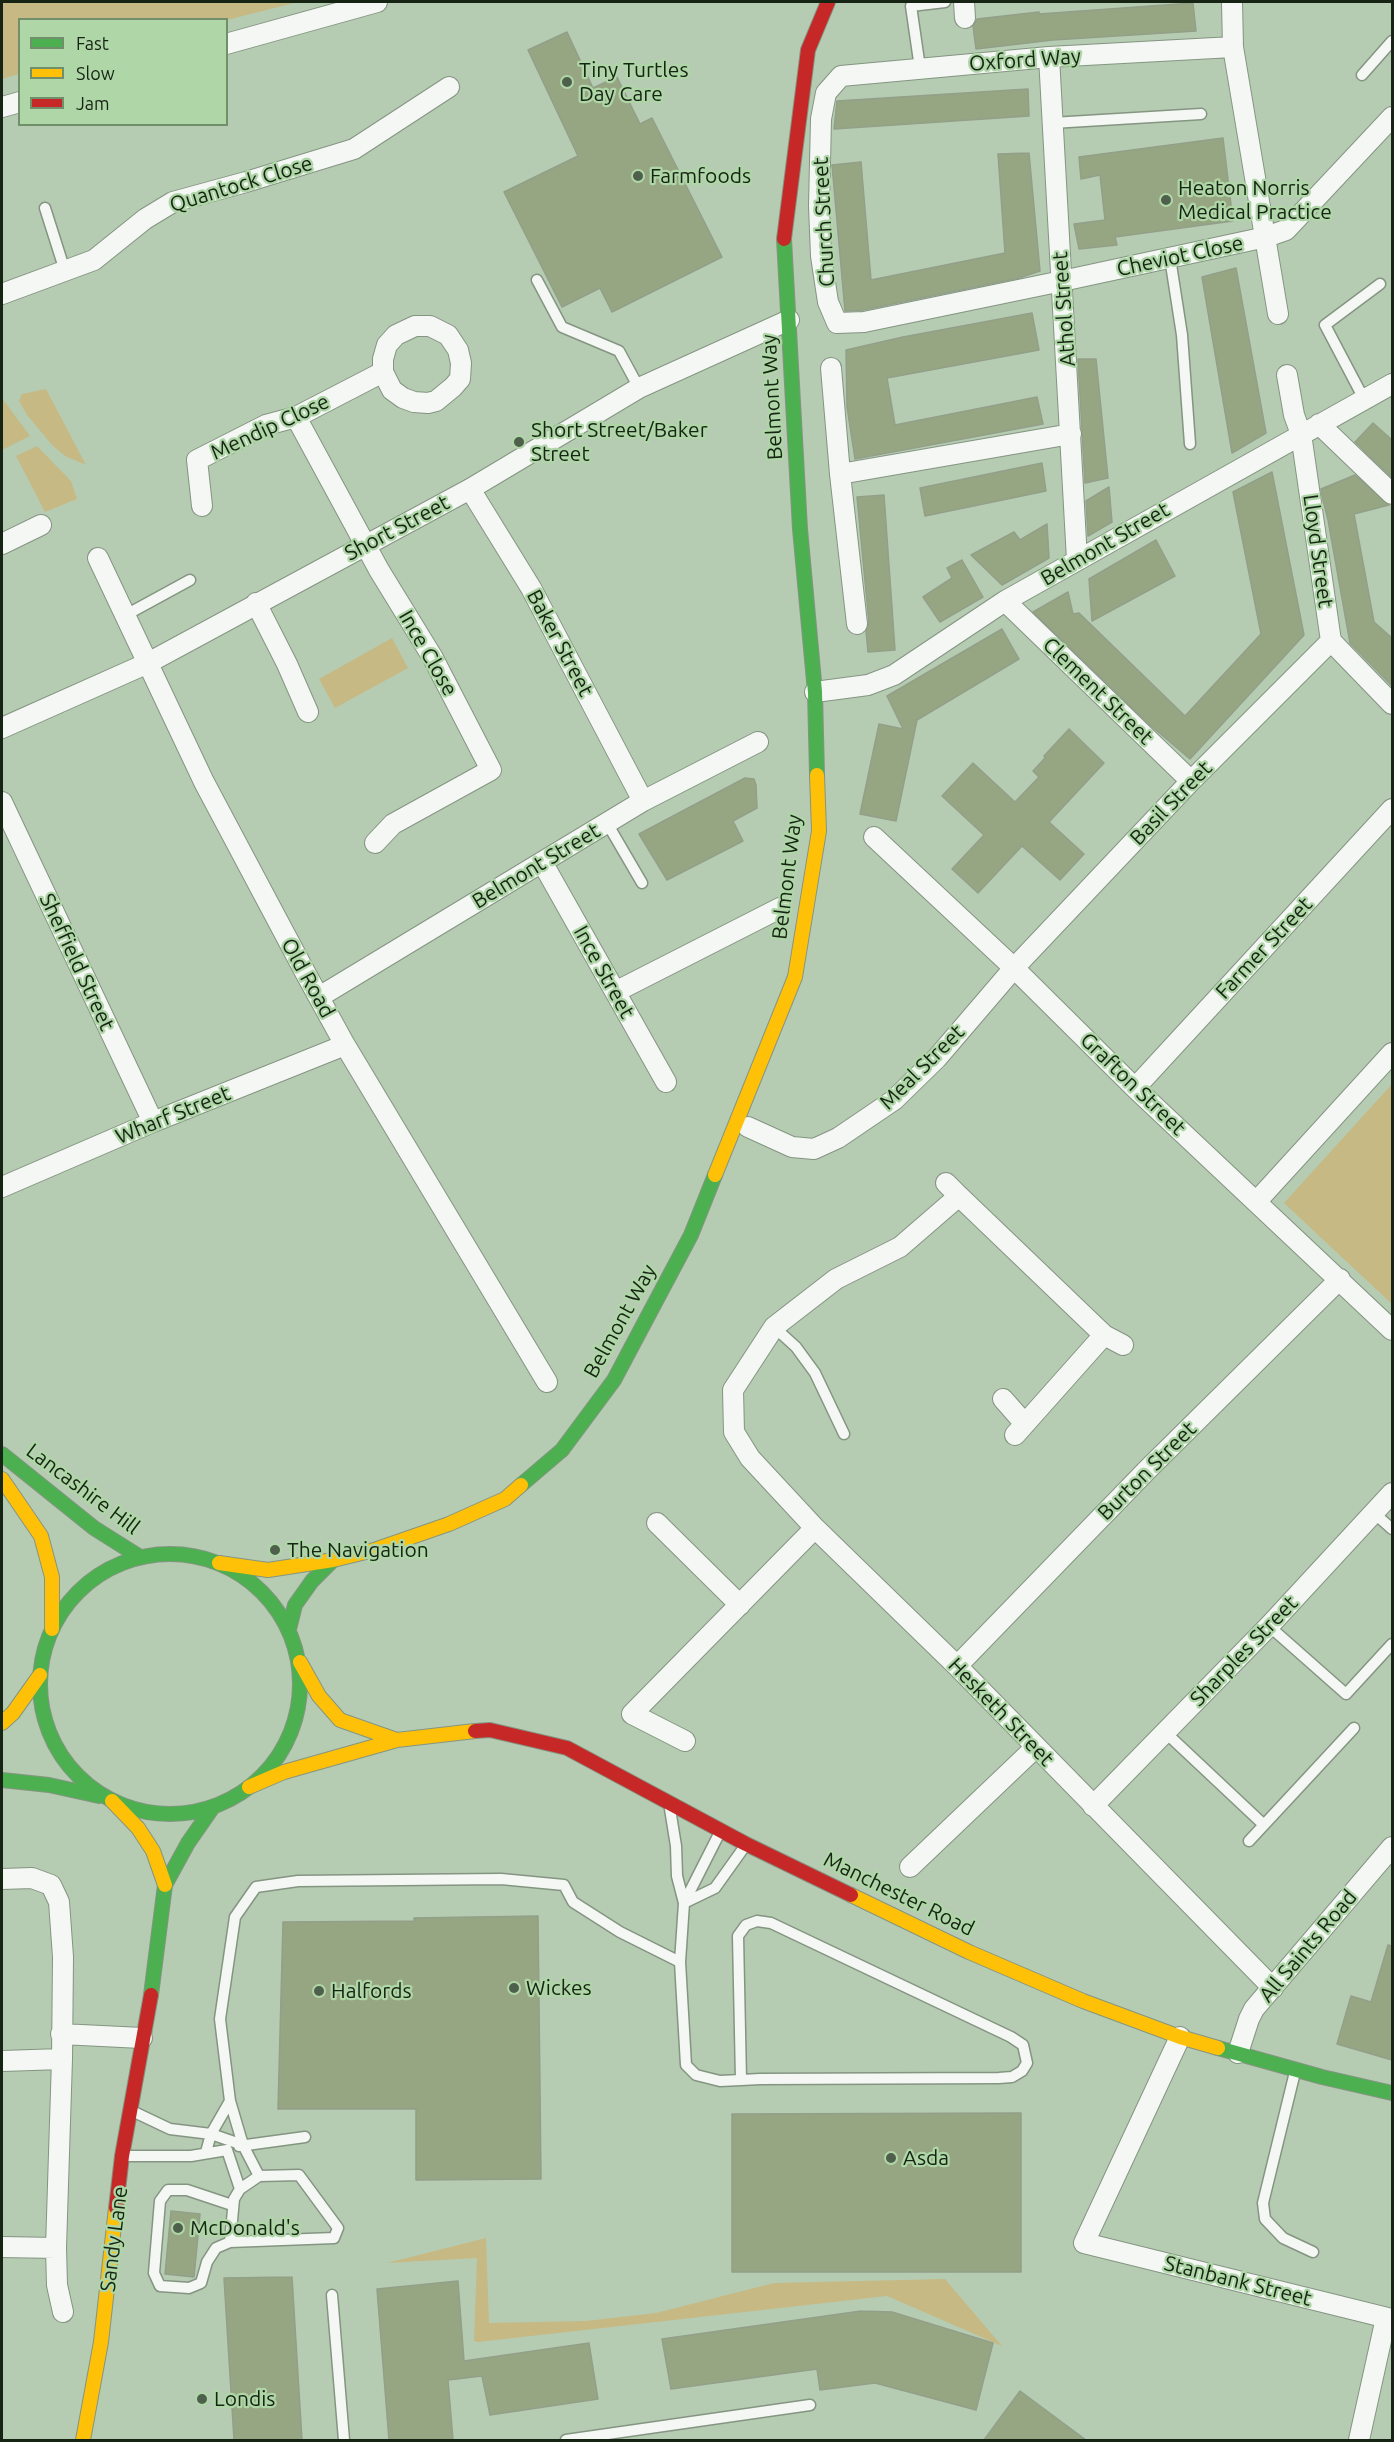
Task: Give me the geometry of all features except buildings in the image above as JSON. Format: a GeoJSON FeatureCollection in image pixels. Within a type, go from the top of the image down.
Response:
{"type":"FeatureCollection","features":[{"type":"Feature","properties":{"kind":"main road","name":"Belmont Way"},"geometry":{"type":"LineString","coordinates":[[52,1629],[74,1596],[96,1578],[104,1572],[140,1557],[167,1554],[186,1555],[219,1563],[268,1570],[333,1560],[374,1550],[449,1524],[505,1499],[562,1450],[614,1380],[691,1235],[795,977],[819,831],[815,692],[800,529],[784,231],[808,50],[828,2]]}},
{"type":"Feature","properties":{"kind":"main road","name":"Lancashire Hill"},"geometry":{"type":"LineString","coordinates":[[2,1454],[94,1528],[140,1557]]}},
{"type":"Feature","properties":{"kind":"main road","name":"Lancashire Hill"},"geometry":{"type":"LineString","coordinates":[[2,1479],[41,1536],[52,1577],[52,1629]]}},
{"type":"Feature","properties":{"kind":"main road"},"geometry":{"type":"LineString","coordinates":[[289,1629],[295,1605],[312,1581],[333,1560]]}},
{"type":"Feature","properties":{"kind":"main road"},"geometry":{"type":"LineString","coordinates":[[2,1780],[48,1785],[109,1800],[140,1811],[177,1814],[213,1807],[249,1787],[275,1762],[292,1730],[300,1695],[298,1659],[289,1629],[273,1604],[219,1563]]}},
{"type":"Feature","properties":{"kind":"main road"},"geometry":{"type":"LineString","coordinates":[[52,1629],[44,1652],[40,1675],[42,1712],[55,1746],[77,1776],[109,1800]]}},
{"type":"Feature","properties":{"kind":"main road","name":"Manchester Road"},"geometry":{"type":"LineString","coordinates":[[298,1659],[319,1695],[340,1720],[397,1740]]}},
{"type":"Feature","properties":{"kind":"main road"},"geometry":{"type":"LineString","coordinates":[[2,1724],[13,1713],[40,1675]]}},
{"type":"Feature","properties":{"kind":"main road","name":"Manchester Road"},"geometry":{"type":"LineString","coordinates":[[249,1787],[284,1773],[397,1740],[479,1729],[567,1748],[746,1844],[969,1952],[1083,2001],[1180,2037],[1296,2069],[1392,2092]]}},
{"type":"Feature","properties":{"kind":"main road","name":"Sandy Lane"},"geometry":{"type":"LineString","coordinates":[[109,1800],[138,1828],[153,1851],[165,1885]]}},
{"type":"Feature","properties":{"kind":"main road","name":"Sandy Lane"},"geometry":{"type":"LineString","coordinates":[[83,2440],[101,2342],[122,2156],[148,2015],[165,1885],[188,1843],[213,1807]]}},
{"type":"Feature","properties":{"kind":"street"},"geometry":{"type":"LineString","coordinates":[[228,43],[377,2]]}},
{"type":"Feature","properties":{"kind":"street"},"geometry":{"type":"LineString","coordinates":[[1232,2],[1233,48],[1278,314]]}},
{"type":"Feature","properties":{"kind":"street","name":"Oxford Way"},"geometry":{"type":"LineString","coordinates":[[826,93],[841,75],[1048,57],[1233,48]]}},
{"type":"Feature","properties":{"kind":"street","name":"Athol Street"},"geometry":{"type":"LineString","coordinates":[[1048,57],[1077,560]]}},
{"type":"Feature","properties":{"kind":"street","name":"Quantock Close"},"geometry":{"type":"LineString","coordinates":[[2,294],[94,260],[145,219],[172,202],[354,149],[449,87]]}},
{"type":"Feature","properties":{"kind":"street","name":"Church Street"},"geometry":{"type":"LineString","coordinates":[[826,93],[821,119],[819,206],[821,256],[828,302],[837,323],[864,322]]}},
{"type":"Feature","properties":{"kind":"street"},"geometry":{"type":"LineString","coordinates":[[2,108],[18,103]]}},
{"type":"Feature","properties":{"kind":"street","name":"Cheviot Close"},"geometry":{"type":"LineString","coordinates":[[864,322],[1170,258],[1266,237],[1286,230],[1392,117]]}},
{"type":"Feature","properties":{"kind":"street","name":"Short Street"},"geometry":{"type":"LineString","coordinates":[[2,728],[148,663],[470,489],[639,388],[789,320]]}},
{"type":"Feature","properties":{"kind":"street"},"geometry":{"type":"LineString","coordinates":[[831,368],[857,624]]}},
{"type":"Feature","properties":{"kind":"street","name":"Mendip Close"},"geometry":{"type":"LineString","coordinates":[[202,506],[197,460],[266,425],[296,417],[383,372]]}},
{"type":"Feature","properties":{"kind":"street","name":"Lloyd Street"},"geometry":{"type":"LineString","coordinates":[[1287,375],[1294,415],[1301,434],[1331,641]]}},
{"type":"Feature","properties":{"kind":"street","name":"Belmont Street"},"geometry":{"type":"LineString","coordinates":[[815,692],[867,685],[894,675],[1005,601],[1392,384]]}},
{"type":"Feature","properties":{"kind":"street","name":"Ince Close"},"geometry":{"type":"LineString","coordinates":[[296,417],[433,658],[491,770],[393,824],[375,843]]}},
{"type":"Feature","properties":{"kind":"street"},"geometry":{"type":"LineString","coordinates":[[1319,424],[1392,494]]}},
{"type":"Feature","properties":{"kind":"street"},"geometry":{"type":"LineString","coordinates":[[840,474],[1071,434]]}},
{"type":"Feature","properties":{"kind":"street","name":"Baker Street"},"geometry":{"type":"LineString","coordinates":[[470,489],[531,588],[643,801]]}},
{"type":"Feature","properties":{"kind":"street"},"geometry":{"type":"LineString","coordinates":[[2,544],[41,525]]}},
{"type":"Feature","properties":{"kind":"street","name":"Old Road"},"geometry":{"type":"LineString","coordinates":[[98,558],[204,782],[345,1045],[547,1382]]}},
{"type":"Feature","properties":{"kind":"street","name":"Clement Street"},"geometry":{"type":"LineString","coordinates":[[1005,601],[1191,781]]}},
{"type":"Feature","properties":{"kind":"street"},"geometry":{"type":"LineString","coordinates":[[256,603],[308,712]]}},
{"type":"Feature","properties":{"kind":"street"},"geometry":{"type":"LineString","coordinates":[[1331,641],[1392,705]]}},
{"type":"Feature","properties":{"kind":"street","name":"Basil Street"},"geometry":{"type":"LineString","coordinates":[[1014,968],[1191,781],[1331,641]]}},
{"type":"Feature","properties":{"kind":"street","name":"Belmont Street"},"geometry":{"type":"LineString","coordinates":[[319,997],[643,801],[758,742]]}},
{"type":"Feature","properties":{"kind":"street","name":"Sheffield Street"},"geometry":{"type":"LineString","coordinates":[[2,802],[153,1122]]}},
{"type":"Feature","properties":{"kind":"street","name":"Farmer Street"},"geometry":{"type":"LineString","coordinates":[[1135,1088],[1392,809]]}},
{"type":"Feature","properties":{"kind":"street","name":"Grafton Street"},"geometry":{"type":"LineString","coordinates":[[874,837],[1014,968],[1135,1088],[1392,1330]]}},
{"type":"Feature","properties":{"kind":"street","name":"Ince Street"},"geometry":{"type":"LineString","coordinates":[[542,862],[666,1082]]}},
{"type":"Feature","properties":{"kind":"street"},"geometry":{"type":"LineString","coordinates":[[615,992],[780,908]]}},
{"type":"Feature","properties":{"kind":"street","name":"Meal Street"},"geometry":{"type":"LineString","coordinates":[[748,1127],[792,1147],[814,1149],[838,1138],[903,1092],[937,1058],[1014,968]]}},
{"type":"Feature","properties":{"kind":"street","name":"Wharf Street"},"geometry":{"type":"LineString","coordinates":[[2,1187],[153,1122],[345,1045]]}},
{"type":"Feature","properties":{"kind":"street"},"geometry":{"type":"LineString","coordinates":[[1257,1201],[1392,1053]]}},
{"type":"Feature","properties":{"kind":"street"},"geometry":{"type":"LineString","coordinates":[[774,1327],[836,1279],[900,1247],[952,1190],[1104,1335],[1123,1345]]}},
{"type":"Feature","properties":{"kind":"street","name":"Burton Street"},"geometry":{"type":"LineString","coordinates":[[957,1666],[1148,1470],[1340,1279]]}},
{"type":"Feature","properties":{"kind":"street","name":"Hesketh Street"},"geometry":{"type":"LineString","coordinates":[[774,1327],[733,1390],[734,1432],[750,1458],[814,1528],[957,1666],[1273,1988]]}},
{"type":"Feature","properties":{"kind":"street"},"geometry":{"type":"LineString","coordinates":[[1004,1399],[1020,1430],[1104,1335]]}},
{"type":"Feature","properties":{"kind":"street","name":"Sharples Street"},"geometry":{"type":"LineString","coordinates":[[1093,1806],[1269,1626],[1392,1494]]}},
{"type":"Feature","properties":{"kind":"street"},"geometry":{"type":"LineString","coordinates":[[657,1523],[740,1605]]}},
{"type":"Feature","properties":{"kind":"street"},"geometry":{"type":"LineString","coordinates":[[685,1741],[624,1710],[740,1605],[814,1528]]}},
{"type":"Feature","properties":{"kind":"street"},"geometry":{"type":"LineString","coordinates":[[910,1868],[1036,1747]]}},
{"type":"Feature","properties":{"kind":"street","name":"All Saints Road"},"geometry":{"type":"LineString","coordinates":[[1238,2053],[1249,2019],[1392,1847]]}},
{"type":"Feature","properties":{"kind":"street"},"geometry":{"type":"LineString","coordinates":[[2,1879],[32,1878],[51,1885],[59,1902],[63,1958],[56,2248],[57,2285],[63,2312]]}},
{"type":"Feature","properties":{"kind":"street"},"geometry":{"type":"LineString","coordinates":[[61,2034],[142,2038]]}},
{"type":"Feature","properties":{"kind":"street","name":"Stanbank Street"},"geometry":{"type":"LineString","coordinates":[[1180,2037],[1084,2243],[1389,2318]]}},
{"type":"Feature","properties":{"kind":"street"},"geometry":{"type":"LineString","coordinates":[[2,2061],[62,2059]]}},
{"type":"Feature","properties":{"kind":"street"},"geometry":{"type":"LineString","coordinates":[[2,2247],[56,2248]]}},
{"type":"Feature","properties":{"kind":"street"},"geometry":{"type":"LineString","coordinates":[[1359,2440],[1389,2318]]}},
{"type":"Feature","properties":{"kind":"lane"},"geometry":{"type":"LineString","coordinates":[[920,68],[911,6],[945,2]]}},
{"type":"Feature","properties":{"kind":"lane"},"geometry":{"type":"LineString","coordinates":[[1362,75],[1392,41]]}},
{"type":"Feature","properties":{"kind":"lane"},"geometry":{"type":"LineString","coordinates":[[1052,123],[1201,114]]}},
{"type":"Feature","properties":{"kind":"lane"},"geometry":{"type":"LineString","coordinates":[[45,208],[65,271]]}},
{"type":"Feature","properties":{"kind":"lane"},"geometry":{"type":"LineString","coordinates":[[1170,258],[1182,335],[1191,444]]}},
{"type":"Feature","properties":{"kind":"lane"},"geometry":{"type":"LineString","coordinates":[[537,280],[562,327],[620,351],[639,388]]}},
{"type":"Feature","properties":{"kind":"lane"},"geometry":{"type":"LineString","coordinates":[[1364,399],[1325,325],[1380,284]]}},
{"type":"Feature","properties":{"kind":"lane"},"geometry":{"type":"LineString","coordinates":[[124,616],[190,580]]}},
{"type":"Feature","properties":{"kind":"lane"},"geometry":{"type":"LineString","coordinates":[[607,823],[642,884]]}},
{"type":"Feature","properties":{"kind":"lane"},"geometry":{"type":"LineString","coordinates":[[774,1327],[796,1347],[815,1373],[844,1434]]}},
{"type":"Feature","properties":{"kind":"lane"},"geometry":{"type":"LineString","coordinates":[[1374,1512],[1392,1529]]}},
{"type":"Feature","properties":{"kind":"lane"},"geometry":{"type":"LineString","coordinates":[[1269,1626],[1346,1694],[1392,1644]]}},
{"type":"Feature","properties":{"kind":"lane"},"geometry":{"type":"LineString","coordinates":[[1249,1842],[1354,1728]]}},
{"type":"Feature","properties":{"kind":"lane"},"geometry":{"type":"LineString","coordinates":[[1165,1732],[1264,1825]]}},
{"type":"Feature","properties":{"kind":"lane"},"geometry":{"type":"LineString","coordinates":[[669,1803],[676,1846],[677,1876],[684,1903],[680,1962],[686,2065],[696,2075],[720,2081],[999,2078],[1012,2077],[1022,2071],[1027,2063],[1023,2045],[1011,2037],[771,1923],[757,1921],[746,1925],[738,1936],[741,2080]]}},
{"type":"Feature","properties":{"kind":"lane"},"geometry":{"type":"LineString","coordinates":[[684,1903],[721,1831]]}},
{"type":"Feature","properties":{"kind":"lane"},"geometry":{"type":"LineString","coordinates":[[684,1903],[715,1888],[746,1844]]}},
{"type":"Feature","properties":{"kind":"lane"},"geometry":{"type":"LineString","coordinates":[[259,2176],[243,2145],[230,2101],[220,2019],[235,1917],[256,1887],[298,1881],[489,1880],[564,1885],[573,1902],[620,1932],[680,1962]]}},
{"type":"Feature","properties":{"kind":"lane"},"geometry":{"type":"LineString","coordinates":[[1296,2069],[1263,2203],[1265,2219],[1273,2230],[1283,2238],[1312,2252]]}},
{"type":"Feature","properties":{"kind":"lane"},"geometry":{"type":"LineString","coordinates":[[206,2152],[211,2134],[230,2101]]}},
{"type":"Feature","properties":{"kind":"lane"},"geometry":{"type":"LineString","coordinates":[[129,2109],[170,2129],[211,2134],[243,2145]]}},
{"type":"Feature","properties":{"kind":"lane"},"geometry":{"type":"LineString","coordinates":[[122,2156],[191,2156],[243,2145],[305,2137]]}},
{"type":"Feature","properties":{"kind":"lane"},"geometry":{"type":"LineString","coordinates":[[227,2150],[240,2189]]}},
{"type":"Feature","properties":{"kind":"lane"},"geometry":{"type":"LineString","coordinates":[[230,2242],[232,2205],[240,2189],[259,2176],[299,2175],[338,2228],[334,2238],[230,2242],[216,2248],[207,2262],[201,2283],[189,2288],[160,2286],[154,2273],[160,2201],[168,2190],[187,2190],[232,2205]]}},
{"type":"Feature","properties":{"kind":"lane"},"geometry":{"type":"LineString","coordinates":[[332,2295],[344,2440]]}},
{"type":"Feature","properties":{"kind":"lane"},"geometry":{"type":"LineString","coordinates":[[566,2440],[810,2405]]}},
{"type":"Feature","properties":{"kind":"lane"},"geometry":{"type":"LineString","coordinates":[[638,2429],[640,2440]]}},
{"type":"Feature","properties":{"kind":"shaded area"},"geometry":{"type":"Polygon","coordinates":[[[2,2],[298,2],[228,20],[18,18],[18,74],[2,79],[2,2]]]}},
{"type":"Feature","properties":{"kind":"shaded area"},"geometry":{"type":"Polygon","coordinates":[[[46,389],[86,465],[65,456],[52,445],[27,415],[19,401],[22,394],[46,389]]]}},
{"type":"Feature","properties":{"kind":"shaded area"},"geometry":{"type":"Polygon","coordinates":[[[2,398],[30,436],[2,450],[2,398]]]}},
{"type":"Feature","properties":{"kind":"shaded area"},"geometry":{"type":"Polygon","coordinates":[[[37,446],[71,481],[77,499],[45,512],[16,456],[37,446]]]}},
{"type":"Feature","properties":{"kind":"shaded area"},"geometry":{"type":"Polygon","coordinates":[[[392,638],[408,668],[335,708],[319,679],[392,638]]]}},
{"type":"Feature","properties":{"kind":"shaded area"},"geometry":{"type":"Polygon","coordinates":[[[1392,1084],[1392,1304],[1284,1203],[1392,1084]]]}},
{"type":"Feature","properties":{"kind":"shaded area"},"geometry":{"type":"Polygon","coordinates":[[[486,2238],[489,2323],[586,2321],[656,2313],[774,2283],[945,2279],[1002,2346],[887,2296],[478,2342],[474,2341],[477,2258],[387,2263],[486,2238]]]}},
{"type":"Feature","properties":{"kind":"traffic: fast"},"geometry":{"type":"LineString","coordinates":[[784,239],[800,529],[815,692],[817,775]]}},
{"type":"Feature","properties":{"kind":"traffic: fast"},"geometry":{"type":"LineString","coordinates":[[521,1485],[562,1450],[614,1380],[691,1235],[715,1175]]}},
{"type":"Feature","properties":{"kind":"traffic: fast"},"geometry":{"type":"LineString","coordinates":[[2,1454],[94,1528],[140,1557]]}},
{"type":"Feature","properties":{"kind":"traffic: fast"},"geometry":{"type":"LineString","coordinates":[[170,1554],[195,1557],[220,1564],[242,1576],[262,1592],[278,1612],[290,1634],[297,1659],[300,1684],[297,1709],[290,1734],[278,1756],[262,1776],[242,1792],[220,1804],[195,1811],[170,1814],[145,1811],[120,1804],[98,1792],[78,1776],[62,1756],[50,1734],[43,1709],[40,1684],[43,1659],[50,1634],[62,1612],[78,1592],[98,1576],[120,1564],[145,1557],[170,1554]]}},
{"type":"Feature","properties":{"kind":"traffic: fast"},"geometry":{"type":"LineString","coordinates":[[289,1629],[295,1605],[312,1581],[333,1560]]}},
{"type":"Feature","properties":{"kind":"traffic: fast"},"geometry":{"type":"LineString","coordinates":[[2,1780],[49,1785],[99,1796]]}},
{"type":"Feature","properties":{"kind":"traffic: fast"},"geometry":{"type":"LineString","coordinates":[[151,1995],[165,1885],[188,1843],[213,1807]]}},
{"type":"Feature","properties":{"kind":"traffic: fast"},"geometry":{"type":"LineString","coordinates":[[1218,2048],[1322,2077],[1392,2093]]}},
{"type":"Feature","properties":{"kind":"traffic: slow"},"geometry":{"type":"LineString","coordinates":[[715,1175],[795,977],[819,831],[817,775]]}},
{"type":"Feature","properties":{"kind":"traffic: slow"},"geometry":{"type":"LineString","coordinates":[[2,1479],[41,1536],[52,1577],[52,1629]]}},
{"type":"Feature","properties":{"kind":"traffic: slow"},"geometry":{"type":"LineString","coordinates":[[219,1563],[268,1570],[333,1560],[374,1550],[449,1524],[505,1499],[521,1485]]}},
{"type":"Feature","properties":{"kind":"traffic: slow"},"geometry":{"type":"LineString","coordinates":[[300,1662],[319,1696],[340,1720],[397,1740]]}},
{"type":"Feature","properties":{"kind":"traffic: slow"},"geometry":{"type":"LineString","coordinates":[[2,1723],[13,1713],[40,1675]]}},
{"type":"Feature","properties":{"kind":"traffic: slow"},"geometry":{"type":"LineString","coordinates":[[249,1787],[284,1772],[397,1740],[475,1731]]}},
{"type":"Feature","properties":{"kind":"traffic: slow"},"geometry":{"type":"LineString","coordinates":[[112,1801],[138,1828],[153,1851],[165,1885]]}},
{"type":"Feature","properties":{"kind":"traffic: slow"},"geometry":{"type":"LineString","coordinates":[[851,1895],[969,1952],[1083,2001],[1180,2037],[1218,2048]]}},
{"type":"Feature","properties":{"kind":"traffic: slow"},"geometry":{"type":"LineString","coordinates":[[83,2440],[101,2342],[116,2208]]}},
{"type":"Feature","properties":{"kind":"traffic: jam"},"geometry":{"type":"LineString","coordinates":[[784,239],[808,50],[828,2]]}},
{"type":"Feature","properties":{"kind":"traffic: jam"},"geometry":{"type":"LineString","coordinates":[[475,1731],[490,1730],[567,1748],[746,1844],[851,1895]]}},
{"type":"Feature","properties":{"kind":"traffic: jam"},"geometry":{"type":"LineString","coordinates":[[116,2208],[122,2156],[151,1995]]}},
{"type":"Feature","properties":{"kind":"place","name":"Tiny Turtles Day Care"},"geometry":{"type":"Point","coordinates":[567,82]}},
{"type":"Feature","properties":{"kind":"place","name":"Farmfoods"},"geometry":{"type":"Point","coordinates":[638,176]}},
{"type":"Feature","properties":{"kind":"place","name":"Heaton Norris Medical Practice"},"geometry":{"type":"Point","coordinates":[1166,200]}},
{"type":"Feature","properties":{"kind":"place","name":"Short Street/Baker Street"},"geometry":{"type":"Point","coordinates":[519,442]}},
{"type":"Feature","properties":{"kind":"place","name":"The Navigation"},"geometry":{"type":"Point","coordinates":[275,1550]}},
{"type":"Feature","properties":{"kind":"place","name":"Wickes"},"geometry":{"type":"Point","coordinates":[514,1988]}},
{"type":"Feature","properties":{"kind":"place","name":"Halfords"},"geometry":{"type":"Point","coordinates":[319,1991]}},
{"type":"Feature","properties":{"kind":"place","name":"Asda"},"geometry":{"type":"Point","coordinates":[891,2158]}},
{"type":"Feature","properties":{"kind":"place","name":"McDonald's"},"geometry":{"type":"Point","coordinates":[178,2228]}},
{"type":"Feature","properties":{"kind":"place","name":"Londis"},"geometry":{"type":"Point","coordinates":[202,2399]}}]}
